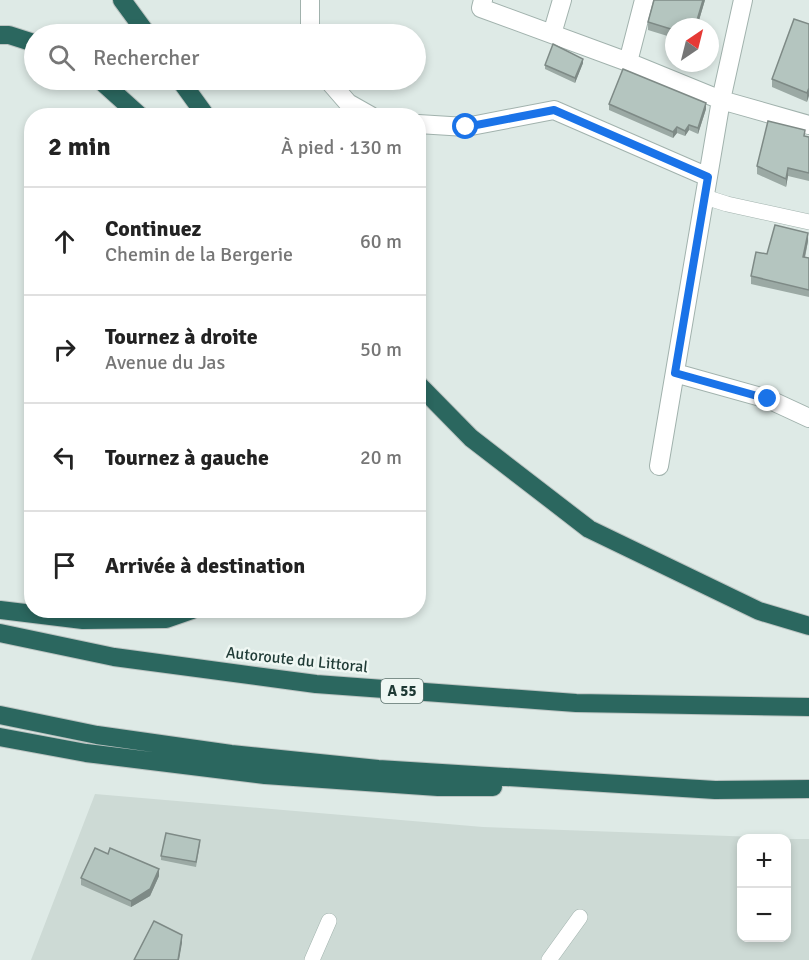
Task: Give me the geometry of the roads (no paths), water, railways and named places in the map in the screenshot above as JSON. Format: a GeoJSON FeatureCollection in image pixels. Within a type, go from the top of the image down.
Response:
{"type":"FeatureCollection","features":[{"type":"Feature","properties":{"kind":"highway"},"geometry":{"type":"LineString","coordinates":[[122,0],[140,24]]}},
{"type":"Feature","properties":{"kind":"highway"},"geometry":{"type":"LineString","coordinates":[[0,35],[24,40]]}},
{"type":"Feature","properties":{"kind":"highway"},"geometry":{"type":"LineString","coordinates":[[111,90],[131,108]]}},
{"type":"Feature","properties":{"kind":"highway"},"geometry":{"type":"LineString","coordinates":[[188,90],[201,108]]}},
{"type":"Feature","properties":{"kind":"highway"},"geometry":{"type":"LineString","coordinates":[[426,392],[471,438],[589,530],[759,611],[809,626]]}},
{"type":"Feature","properties":{"kind":"highway"},"geometry":{"type":"LineString","coordinates":[[0,610],[24,613]]}},
{"type":"Feature","properties":{"kind":"highway"},"geometry":{"type":"LineString","coordinates":[[67,618],[113,620],[169,618]]}},
{"type":"Feature","properties":{"kind":"highway","name":"Autoroute du Littoral"},"geometry":{"type":"LineString","coordinates":[[0,633],[114,657],[316,684],[576,703],[809,707]]}},
{"type":"Feature","properties":{"kind":"highway"},"geometry":{"type":"LineString","coordinates":[[0,716],[97,735],[231,754],[378,769],[716,790]]}},
{"type":"Feature","properties":{"kind":"highway"},"geometry":{"type":"LineString","coordinates":[[0,737],[86,753],[265,775],[438,787],[809,789]]}},
{"type":"Feature","properties":{"kind":"street"},"geometry":{"type":"LineString","coordinates":[[310,0],[310,24]]}},
{"type":"Feature","properties":{"kind":"street"},"geometry":{"type":"LineString","coordinates":[[483,0],[481,8],[628,62],[721,100],[809,125]]}},
{"type":"Feature","properties":{"kind":"street"},"geometry":{"type":"LineString","coordinates":[[552,34],[562,0]]}},
{"type":"Feature","properties":{"kind":"street"},"geometry":{"type":"LineString","coordinates":[[628,62],[645,0]]}},
{"type":"Feature","properties":{"kind":"street"},"geometry":{"type":"LineString","coordinates":[[659,466],[721,100],[743,0]]}},
{"type":"Feature","properties":{"kind":"street"},"geometry":{"type":"LineString","coordinates":[[337,90],[348,103],[357,108]]}},
{"type":"Feature","properties":{"kind":"street"},"geometry":{"type":"LineString","coordinates":[[426,124],[466,127],[554,110],[708,177]]}},
{"type":"Feature","properties":{"kind":"street"},"geometry":{"type":"LineString","coordinates":[[675,373],[768,399],[809,418]]}},
{"type":"Feature","properties":{"kind":"lane"},"geometry":{"type":"LineString","coordinates":[[705,197],[809,222]]}},
{"type":"Feature","properties":{"kind":"lane"},"geometry":{"type":"LineString","coordinates":[[549,960],[580,916]]}},
{"type":"Feature","properties":{"kind":"lane"},"geometry":{"type":"LineString","coordinates":[[312,960],[329,921]]}}]}
